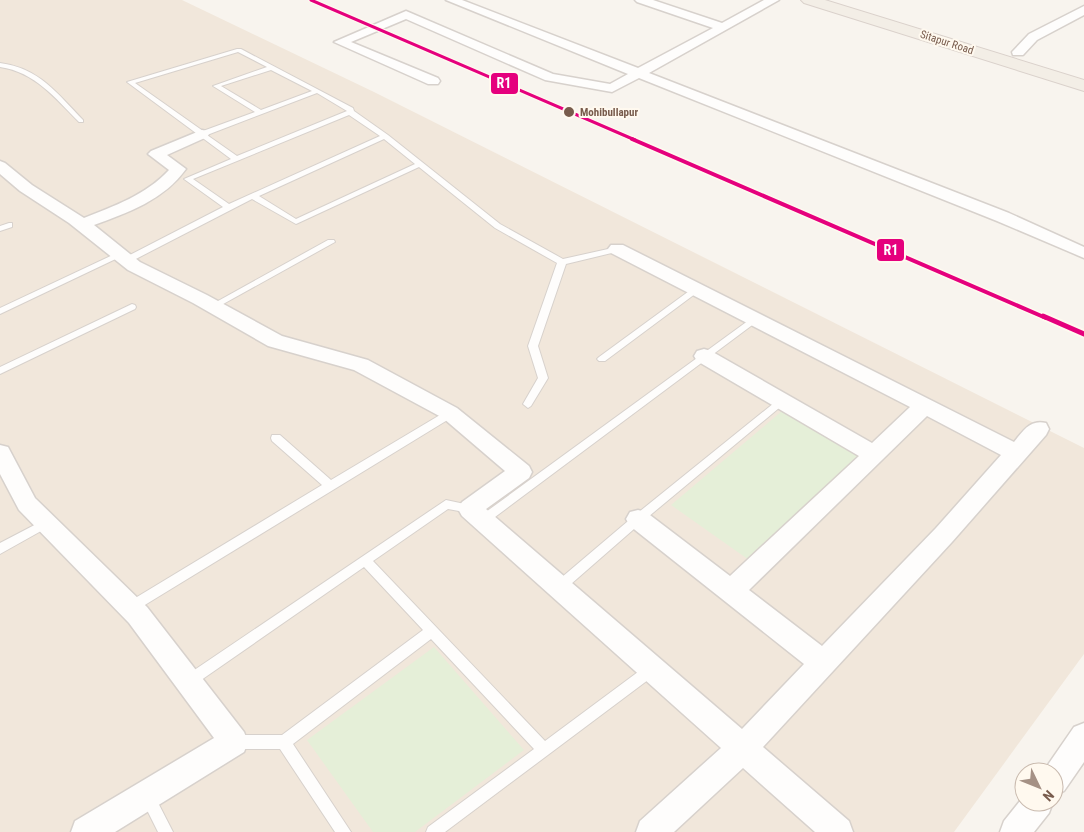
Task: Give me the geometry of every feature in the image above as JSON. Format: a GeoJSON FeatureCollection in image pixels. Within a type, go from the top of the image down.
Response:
{"type":"FeatureCollection","features":[{"type":"Feature","properties":{"kind":"main road","name":"Sitapur Road"},"geometry":{"type":"LineString","coordinates":[[809,0],[1084,86]]}},
{"type":"Feature","properties":{"kind":"main road","name":"Sitapur Road"},"geometry":{"type":"LineString","coordinates":[[848,0],[1084,73]]}},
{"type":"Feature","properties":{"kind":"street"},"geometry":{"type":"LineString","coordinates":[[452,0],[1002,217],[1084,253]]}},
{"type":"Feature","properties":{"kind":"street"},"geometry":{"type":"LineString","coordinates":[[641,0],[723,27]]}},
{"type":"Feature","properties":{"kind":"street"},"geometry":{"type":"LineString","coordinates":[[433,81],[340,42],[406,15],[550,77],[612,88],[772,0]]}},
{"type":"Feature","properties":{"kind":"street"},"geometry":{"type":"LineString","coordinates":[[1018,52],[1033,37],[1084,10]]}},
{"type":"Feature","properties":{"kind":"street"},"geometry":{"type":"LineString","coordinates":[[82,224],[150,195],[169,181],[178,169],[156,154],[202,134]]}},
{"type":"Feature","properties":{"kind":"street"},"geometry":{"type":"LineString","coordinates":[[0,166],[26,188],[82,224],[134,266],[213,306],[275,341],[361,365],[450,413],[521,472],[476,514],[838,832]]}},
{"type":"Feature","properties":{"kind":"street"},"geometry":{"type":"LineString","coordinates":[[617,249],[756,318],[1016,453]]}},
{"type":"Feature","properties":{"kind":"street"},"geometry":{"type":"LineString","coordinates":[[704,356],[874,455]]}},
{"type":"Feature","properties":{"kind":"street"},"geometry":{"type":"LineString","coordinates":[[732,590],[925,406]]}},
{"type":"Feature","properties":{"kind":"street"},"geometry":{"type":"LineString","coordinates":[[651,832],[743,748],[944,535],[1038,429]]}},
{"type":"Feature","properties":{"kind":"street"},"geometry":{"type":"LineString","coordinates":[[0,453],[27,504],[130,607],[234,742],[86,832]]}},
{"type":"Feature","properties":{"kind":"street"},"geometry":{"type":"LineString","coordinates":[[638,519],[732,590],[823,663]]}},
{"type":"Feature","properties":{"kind":"street"},"geometry":{"type":"LineString","coordinates":[[1064,766],[1084,737]]}},
{"type":"Feature","properties":{"kind":"street"},"geometry":{"type":"LineString","coordinates":[[1016,832],[1031,812]]}},
{"type":"Feature","properties":{"kind":"lane"},"geometry":{"type":"LineString","coordinates":[[236,159],[130,82],[239,50],[351,109],[350,112],[386,136],[489,221],[521,242],[562,262],[617,249]]}},
{"type":"Feature","properties":{"kind":"lane"},"geometry":{"type":"LineString","coordinates":[[0,65],[13,66],[37,76],[81,122]]}},
{"type":"Feature","properties":{"kind":"lane"},"geometry":{"type":"LineString","coordinates":[[260,112],[216,86],[273,68]]}},
{"type":"Feature","properties":{"kind":"lane"},"geometry":{"type":"LineString","coordinates":[[202,134],[317,90]]}},
{"type":"Feature","properties":{"kind":"lane"},"geometry":{"type":"LineString","coordinates":[[228,207],[188,179],[350,112]]}},
{"type":"Feature","properties":{"kind":"lane"},"geometry":{"type":"LineString","coordinates":[[0,310],[123,258],[228,207],[386,136]]}},
{"type":"Feature","properties":{"kind":"lane"},"geometry":{"type":"LineString","coordinates":[[253,196],[296,222],[420,164]]}},
{"type":"Feature","properties":{"kind":"lane"},"geometry":{"type":"LineString","coordinates":[[0,229],[9,225]]}},
{"type":"Feature","properties":{"kind":"lane"},"geometry":{"type":"LineString","coordinates":[[213,306],[331,242]]}},
{"type":"Feature","properties":{"kind":"lane"},"geometry":{"type":"LineString","coordinates":[[528,404],[543,378],[533,346],[562,262]]}},
{"type":"Feature","properties":{"kind":"lane"},"geometry":{"type":"LineString","coordinates":[[602,359],[696,289]]}},
{"type":"Feature","properties":{"kind":"lane"},"geometry":{"type":"LineString","coordinates":[[0,371],[132,307]]}},
{"type":"Feature","properties":{"kind":"lane"},"geometry":{"type":"LineString","coordinates":[[189,682],[446,504],[476,514],[756,318]]}},
{"type":"Feature","properties":{"kind":"lane"},"geometry":{"type":"LineString","coordinates":[[559,587],[638,519],[782,401]]}},
{"type":"Feature","properties":{"kind":"lane"},"geometry":{"type":"LineString","coordinates":[[130,607],[450,413]]}},
{"type":"Feature","properties":{"kind":"lane"},"geometry":{"type":"LineString","coordinates":[[276,438],[330,486]]}},
{"type":"Feature","properties":{"kind":"lane"},"geometry":{"type":"LineString","coordinates":[[0,549],[46,524]]}},
{"type":"Feature","properties":{"kind":"lane"},"geometry":{"type":"LineString","coordinates":[[365,560],[544,750]]}},
{"type":"Feature","properties":{"kind":"lane"},"geometry":{"type":"LineString","coordinates":[[234,742],[284,742],[432,631]]}},
{"type":"Feature","properties":{"kind":"lane"},"geometry":{"type":"LineString","coordinates":[[434,832],[652,669]]}},
{"type":"Feature","properties":{"kind":"lane"},"geometry":{"type":"LineString","coordinates":[[284,742],[344,832]]}},
{"type":"Feature","properties":{"kind":"lane"},"geometry":{"type":"LineString","coordinates":[[146,795],[166,832]]}},
{"type":"Feature","properties":{"kind":"shaded area"},"geometry":{"type":"Polygon","coordinates":[[[0,0],[182,0],[374,92],[1084,448],[1084,654],[954,832],[0,832],[0,0]]]}},
{"type":"Feature","properties":{"kind":"green space"},"geometry":{"type":"Polygon","coordinates":[[[782,411],[858,456],[749,560],[671,505],[782,411]]]}},
{"type":"Feature","properties":{"kind":"green space"},"geometry":{"type":"Polygon","coordinates":[[[434,647],[524,750],[415,832],[373,832],[307,740],[434,647]]]}},
{"type":"Feature","properties":{"kind":"transit line","name":"R1"},"geometry":{"type":"LineString","coordinates":[[311,0],[1084,334]]}},
{"type":"Feature","properties":{"kind":"place","name":"Mohibullapur"},"geometry":{"type":"Point","coordinates":[569,112]}}]}
